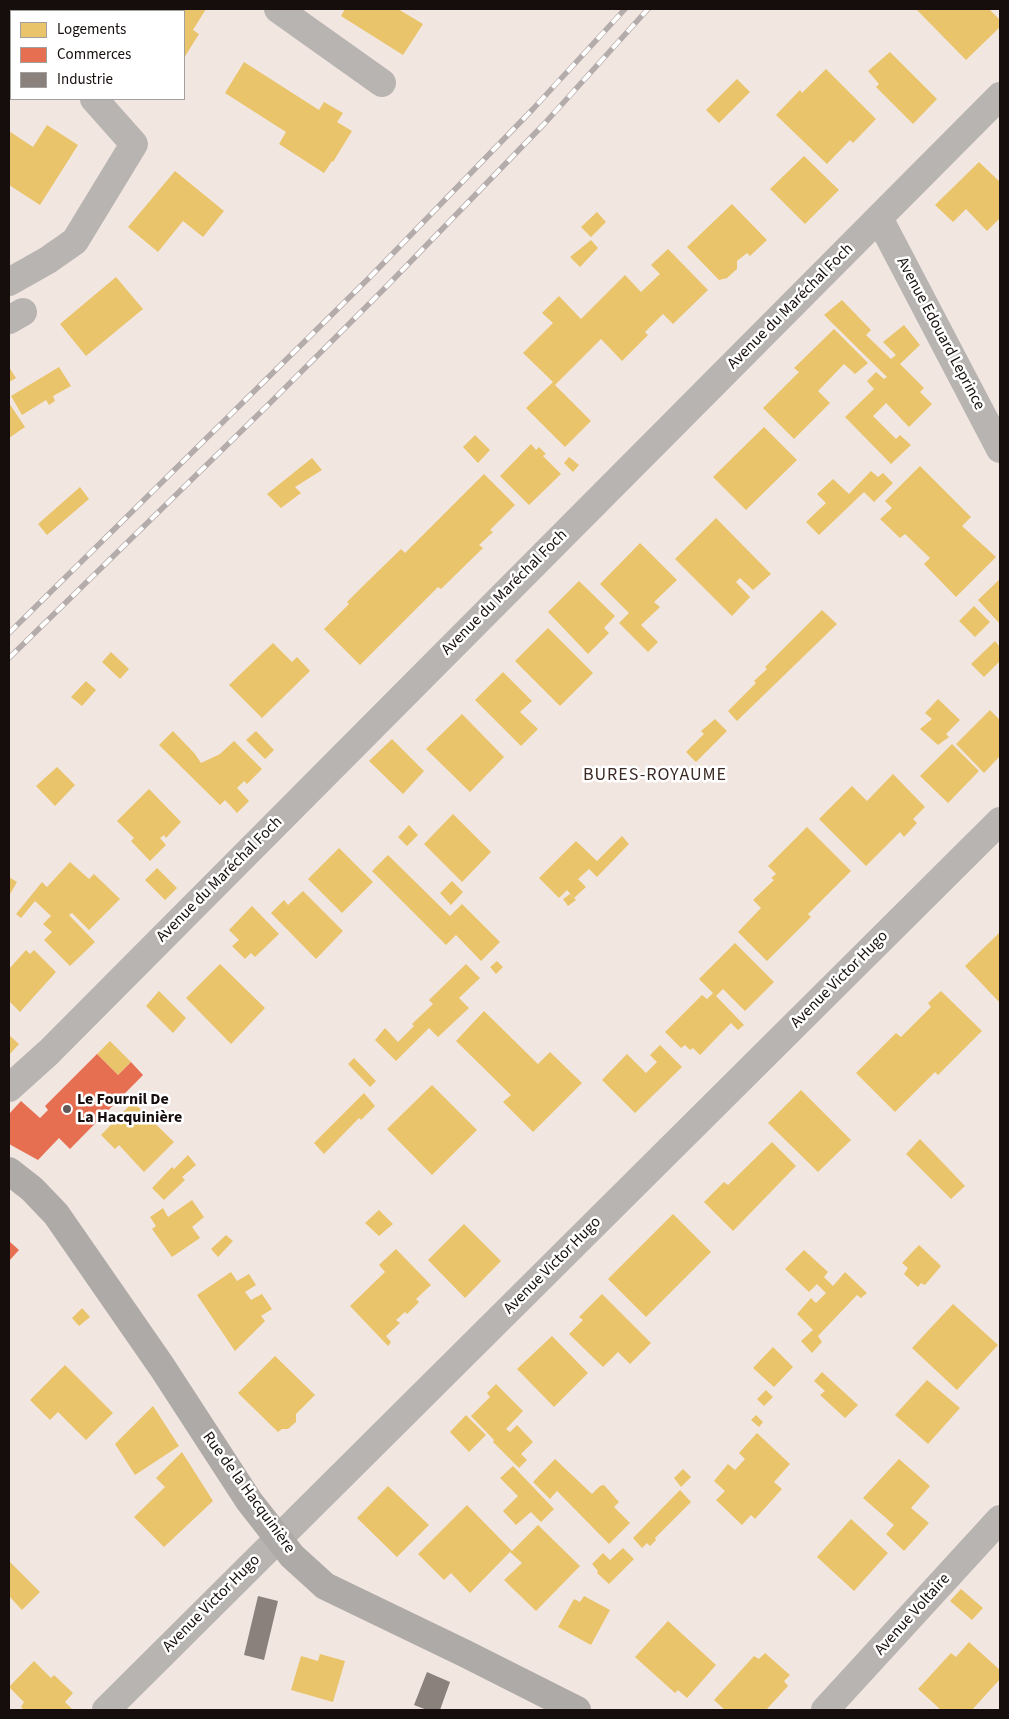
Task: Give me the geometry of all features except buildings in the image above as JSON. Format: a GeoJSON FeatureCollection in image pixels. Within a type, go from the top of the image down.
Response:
{"type":"FeatureCollection","features":[{"type":"Feature","properties":{"kind":"street"},"geometry":{"type":"LineString","coordinates":[[278,9],[382,84]]}},
{"type":"Feature","properties":{"kind":"street","name":"Avenue du Maréchal Foch"},"geometry":{"type":"LineString","coordinates":[[9,1088],[56,1045],[1000,96]]}},
{"type":"Feature","properties":{"kind":"street"},"geometry":{"type":"LineString","coordinates":[[9,282],[48,260],[75,241],[134,144],[95,100]]}},
{"type":"Feature","properties":{"kind":"street","name":"Avenue Edouard Leprince"},"geometry":{"type":"LineString","coordinates":[[879,218],[1000,449]]}},
{"type":"Feature","properties":{"kind":"street","name":"Avenue Victor Hugo"},"geometry":{"type":"LineString","coordinates":[[106,1710],[1000,821]]}},
{"type":"Feature","properties":{"kind":"street","name":"Rue de la Hacquinière"},"geometry":{"type":"LineString","coordinates":[[9,1170],[32,1189],[56,1214],[162,1368],[249,1500],[292,1556],[325,1586],[577,1710]]}},
{"type":"Feature","properties":{"kind":"street","name":"Avenue Voltaire"},"geometry":{"type":"LineString","coordinates":[[825,1710],[1000,1519]]}},
{"type":"Feature","properties":{"kind":"railway"},"geometry":{"type":"LineString","coordinates":[[9,633],[370,277],[533,109],[625,9]]}},
{"type":"Feature","properties":{"kind":"railway"},"geometry":{"type":"LineString","coordinates":[[9,658],[385,288],[545,123],[648,9]]}},
{"type":"Feature","properties":{"kind":"place","name":"Le Fournil De La Hacquinière"},"geometry":{"type":"Point","coordinates":[67,1109]}},
{"type":"Feature","properties":{"kind":"district","name":"BURES-ROYAUME"},"geometry":{"type":"Point","coordinates":[655,776]}}]}
